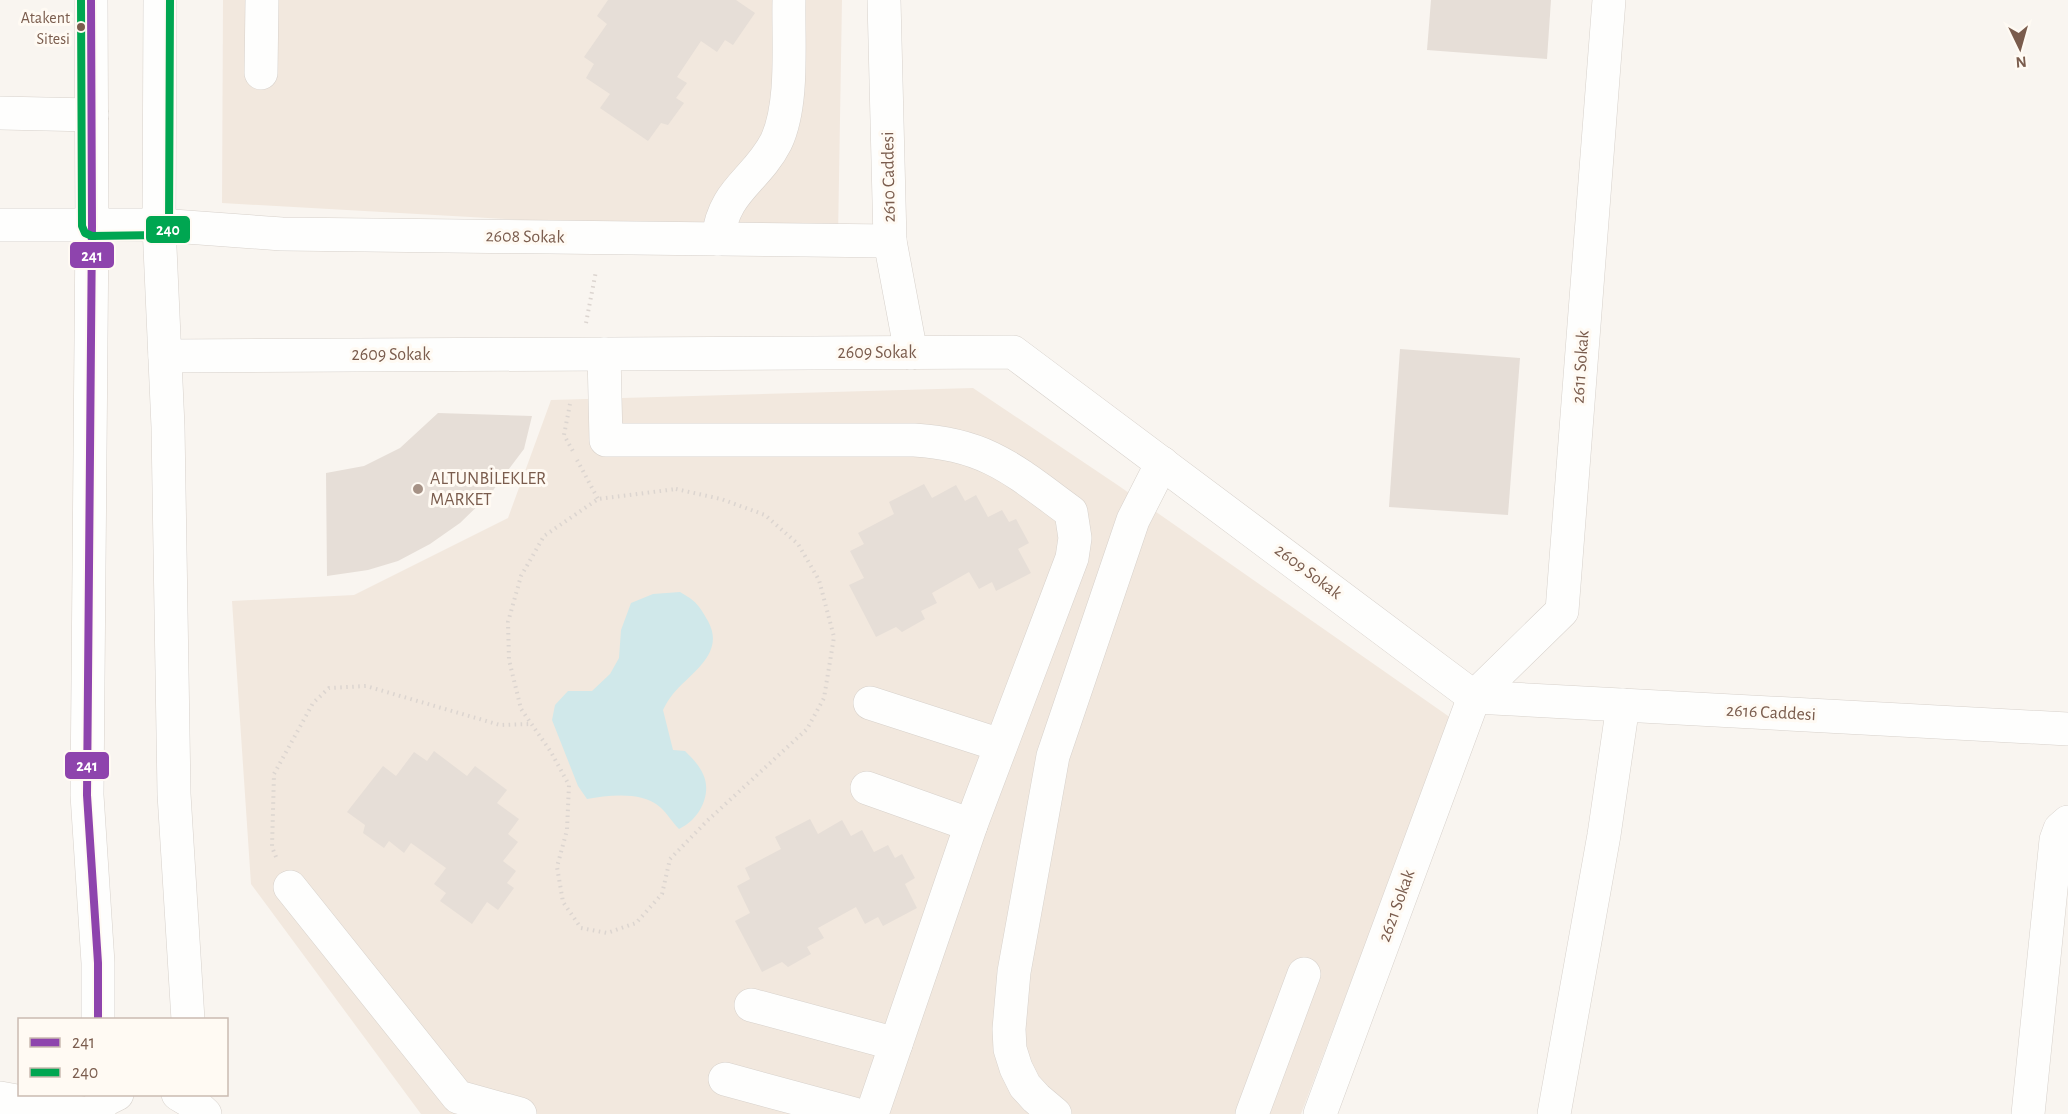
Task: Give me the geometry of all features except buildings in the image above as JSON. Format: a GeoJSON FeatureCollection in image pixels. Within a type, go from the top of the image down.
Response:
{"type":"FeatureCollection","features":[{"type":"Feature","properties":{"kind":"street"},"geometry":{"type":"LineString","coordinates":[[91,0],[92,226],[87,795],[98,963],[98,1018]]}},
{"type":"Feature","properties":{"kind":"street"},"geometry":{"type":"LineString","coordinates":[[160,0],[159,225],[168,428],[174,794],[188,1018]]}},
{"type":"Feature","properties":{"kind":"street"},"geometry":{"type":"LineString","coordinates":[[261,73],[262,0]]}},
{"type":"Feature","properties":{"kind":"street"},"geometry":{"type":"LineString","coordinates":[[718,239],[723,213],[730,200],[766,158],[783,125],[787,93],[789,0]]}},
{"type":"Feature","properties":{"kind":"street","name":"2610 Caddesi"},"geometry":{"type":"LineString","coordinates":[[884,0],[890,241],[911,353]]}},
{"type":"Feature","properties":{"kind":"street","name":"2611 Sokak"},"geometry":{"type":"LineString","coordinates":[[1474,697],[1562,611],[1609,0]]}},
{"type":"Feature","properties":{"kind":"street"},"geometry":{"type":"LineString","coordinates":[[0,113],[92,116]]}},
{"type":"Feature","properties":{"kind":"street","name":"2608 Sokak"},"geometry":{"type":"LineString","coordinates":[[0,225],[159,225],[282,234],[890,241]]}},
{"type":"Feature","properties":{"kind":"street","name":"2609 Sokak"},"geometry":{"type":"LineString","coordinates":[[165,356],[1013,352],[1474,697]]}},
{"type":"Feature","properties":{"kind":"street"},"geometry":{"type":"LineString","coordinates":[[604,354],[606,440],[939,441],[964,447],[1003,463],[1071,512],[1075,538],[1072,558],[971,825],[872,1114]]}},
{"type":"Feature","properties":{"kind":"street"},"geometry":{"type":"LineString","coordinates":[[1055,1114],[1025,1086],[1013,1059],[1009,1029],[1014,972],[1053,756],[1133,520],[1162,463]]}},
{"type":"Feature","properties":{"kind":"street","name":"2616 Caddesi"},"geometry":{"type":"LineString","coordinates":[[1474,697],[2068,729]]}},
{"type":"Feature","properties":{"kind":"street","name":"2621 Sokak"},"geometry":{"type":"LineString","coordinates":[[1320,1114],[1474,697]]}},
{"type":"Feature","properties":{"kind":"street"},"geometry":{"type":"LineString","coordinates":[[870,703],[1000,745]]}},
{"type":"Feature","properties":{"kind":"street"},"geometry":{"type":"LineString","coordinates":[[1554,1114],[1604,835],[1623,705]]}},
{"type":"Feature","properties":{"kind":"street"},"geometry":{"type":"LineString","coordinates":[[867,788],[971,825]]}},
{"type":"Feature","properties":{"kind":"street"},"geometry":{"type":"LineString","coordinates":[[2028,1114],[2056,840],[2060,829],[2068,822]]}},
{"type":"Feature","properties":{"kind":"street"},"geometry":{"type":"LineString","coordinates":[[290,887],[458,1097],[520,1114]]}},
{"type":"Feature","properties":{"kind":"street"},"geometry":{"type":"LineString","coordinates":[[1252,1114],[1304,974]]}},
{"type":"Feature","properties":{"kind":"street"},"geometry":{"type":"LineString","coordinates":[[751,1005],[896,1044]]}},
{"type":"Feature","properties":{"kind":"street"},"geometry":{"type":"LineString","coordinates":[[725,1079],[854,1114]]}},
{"type":"Feature","properties":{"kind":"street"},"geometry":{"type":"LineString","coordinates":[[0,1098],[98,1105]]}},
{"type":"Feature","properties":{"kind":"path"},"geometry":{"type":"LineString","coordinates":[[676,489],[721,499],[765,515],[798,544],[819,580],[834,637],[824,698],[807,729],[707,821],[670,859],[662,894],[636,923],[607,933],[581,928],[563,902],[557,867],[567,830],[569,785],[532,724],[521,709],[512,670],[508,622],[521,576],[544,536],[598,499],[676,489]]}},
{"type":"Feature","properties":{"kind":"path"},"geometry":{"type":"LineString","coordinates":[[290,887],[272,848],[274,774],[313,703],[329,688],[366,686],[500,725],[532,724]]}},
{"type":"Feature","properties":{"kind":"shaded area"},"geometry":{"type":"Polygon","coordinates":[[[223,0],[842,0],[838,238],[222,203],[223,0]]]}},
{"type":"Feature","properties":{"kind":"shaded area"},"geometry":{"type":"Polygon","coordinates":[[[973,388],[1119,486],[1451,718],[1301,1114],[421,1114],[251,884],[232,601],[354,595],[508,518],[551,400],[973,388]]]}},
{"type":"Feature","properties":{"kind":"water"},"geometry":{"type":"Polygon","coordinates":[[[680,592],[694,601],[708,621],[712,633],[712,645],[709,655],[670,698],[663,710],[673,750],[685,751],[693,759],[706,782],[705,799],[698,814],[679,829],[660,807],[644,798],[605,796],[587,799],[578,786],[552,720],[555,705],[568,691],[592,691],[610,674],[619,658],[621,630],[631,603],[653,594],[680,592]]]}},
{"type":"Feature","properties":{"kind":"transit line","name":"240"},"geometry":{"type":"LineString","coordinates":[[81,0],[82,226],[85,233],[92,236],[160,235],[166,233],[169,228],[170,0]]}},
{"type":"Feature","properties":{"kind":"transit line","name":"241"},"geometry":{"type":"LineString","coordinates":[[91,0],[92,226],[87,795],[98,963],[98,1018]]}},
{"type":"Feature","properties":{"kind":"place","name":"Atakent Sitesi"},"geometry":{"type":"Point","coordinates":[81,27]}},
{"type":"Feature","properties":{"kind":"place","name":"ALTUNBİLEKLER MARKET"},"geometry":{"type":"Point","coordinates":[418,489]}}]}
